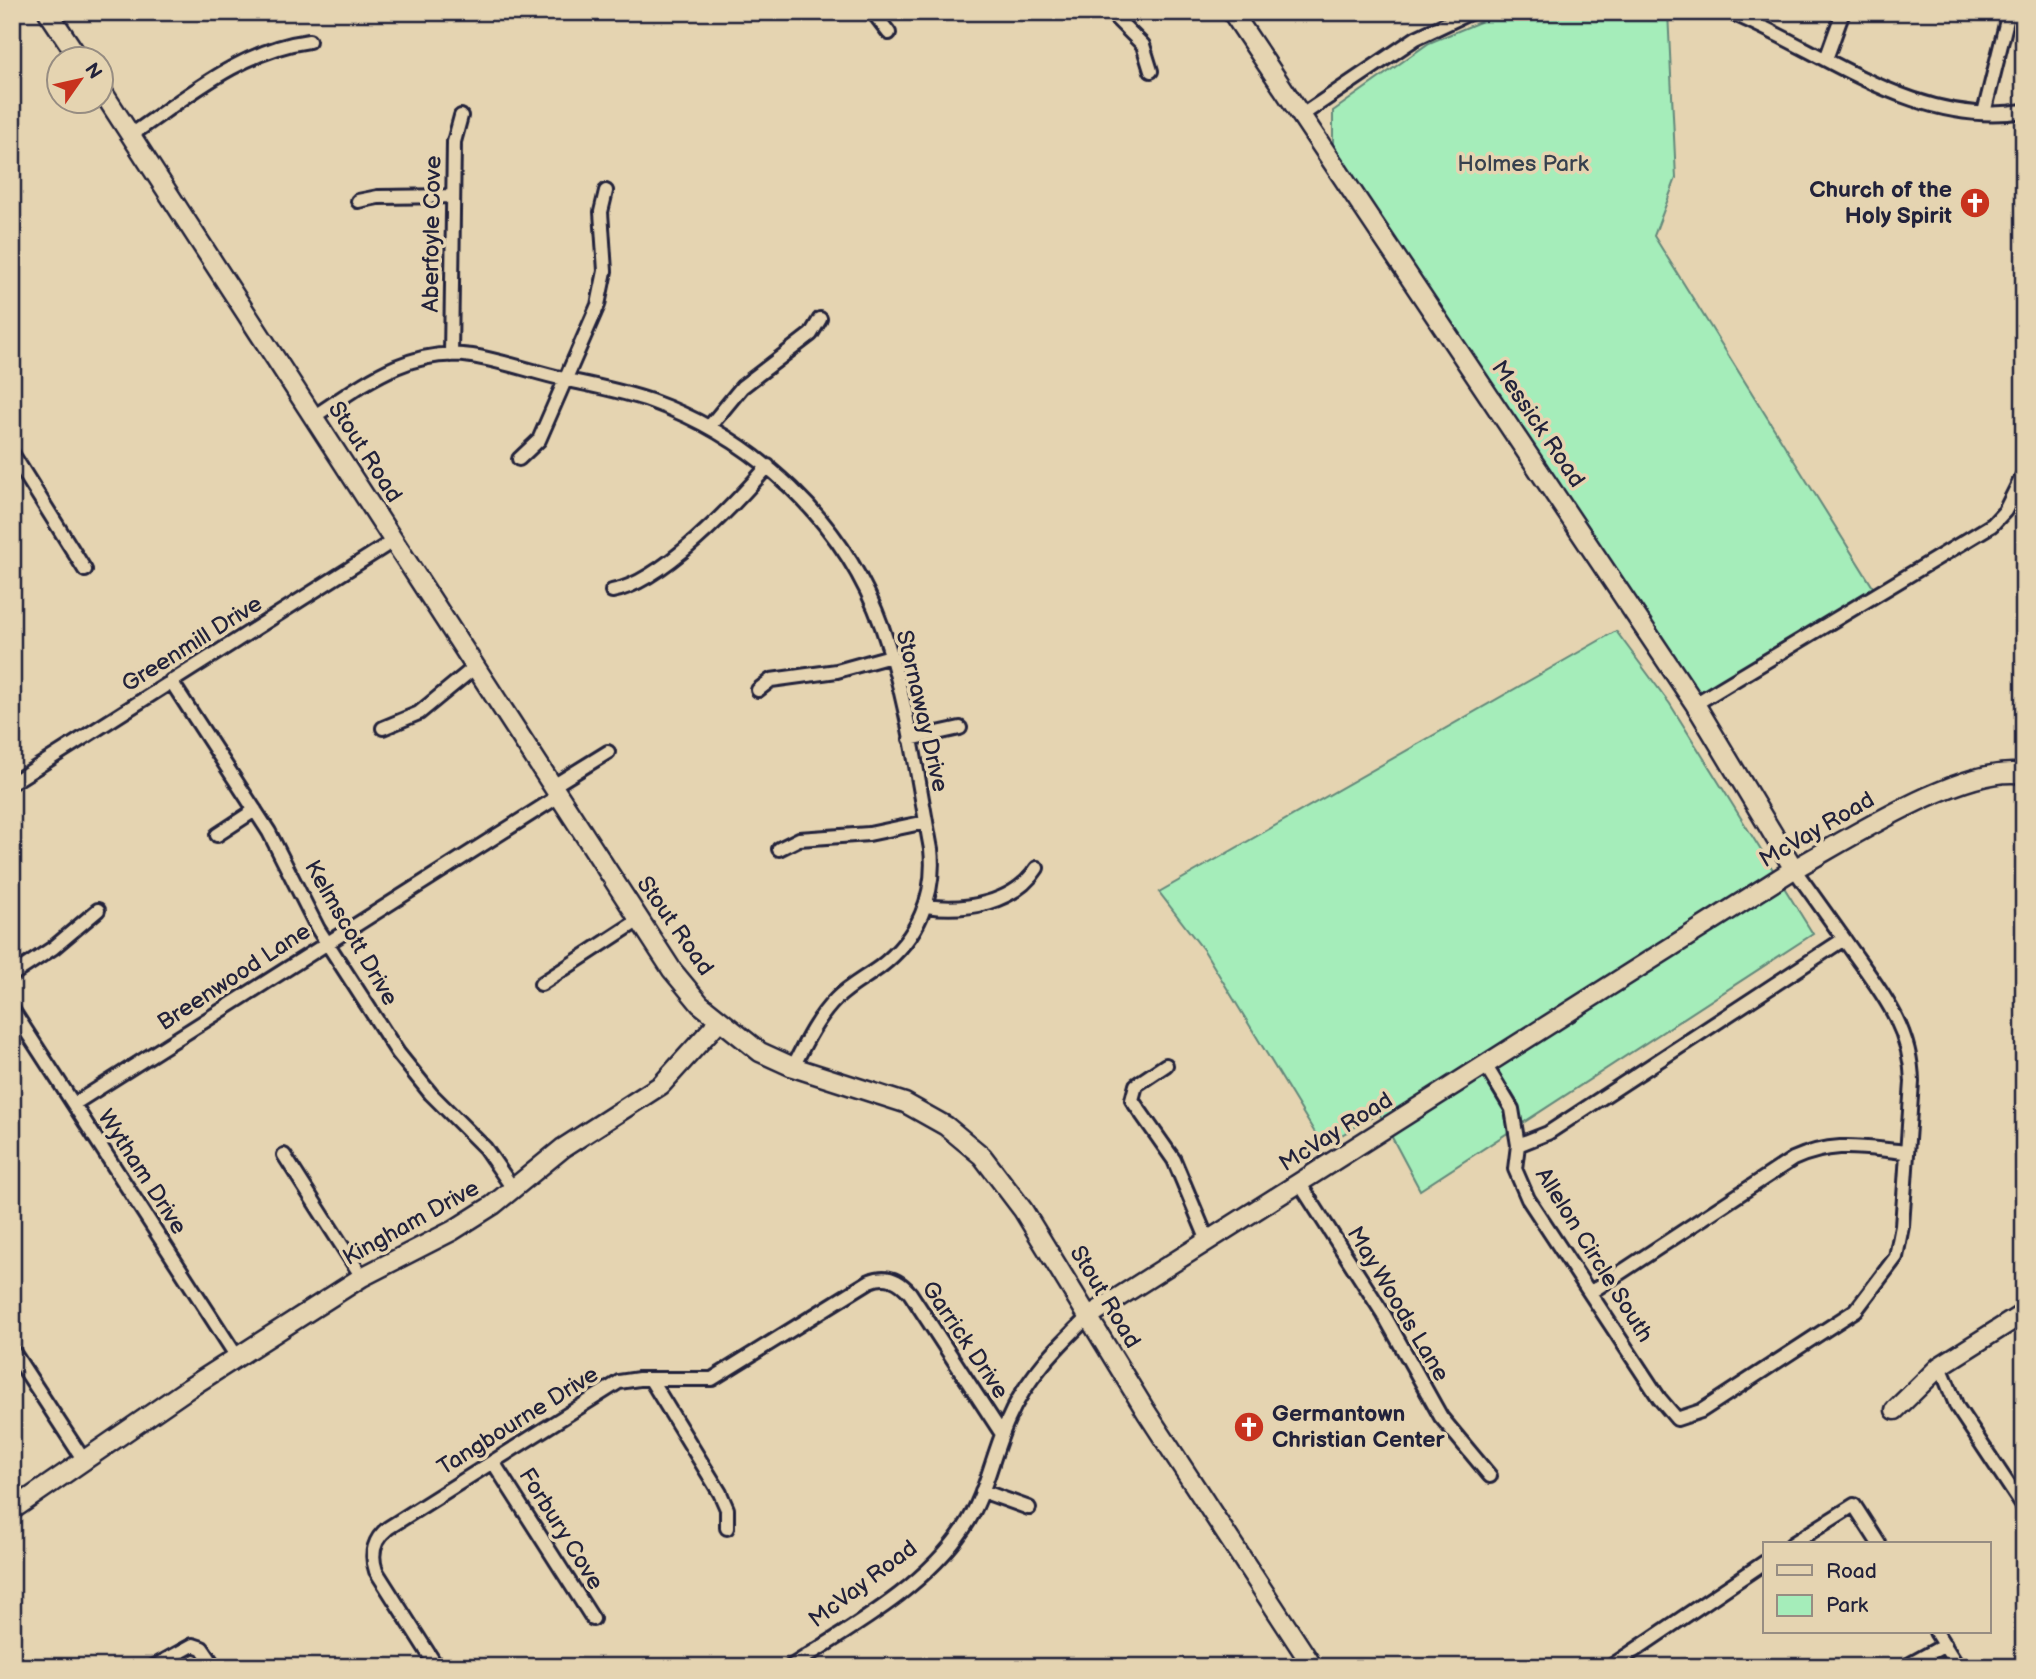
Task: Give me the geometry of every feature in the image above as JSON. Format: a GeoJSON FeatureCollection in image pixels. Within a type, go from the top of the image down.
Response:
{"type":"FeatureCollection","features":[{"type":"Feature","properties":{"kind":"street"},"geometry":{"type":"LineString","coordinates":[[48,12],[71,46]]}},
{"type":"Feature","properties":{"kind":"street"},"geometry":{"type":"LineString","coordinates":[[873,12],[890,33]]}},
{"type":"Feature","properties":{"kind":"street"},"geometry":{"type":"LineString","coordinates":[[1110,12],[1143,45],[1152,71]]}},
{"type":"Feature","properties":{"kind":"street","name":"Messick Road"},"geometry":{"type":"LineString","coordinates":[[1232,12],[1695,704],[1794,870]]}},
{"type":"Feature","properties":{"kind":"street"},"geometry":{"type":"LineString","coordinates":[[1302,115],[1416,38],[1471,12]]}},
{"type":"Feature","properties":{"kind":"street"},"geometry":{"type":"LineString","coordinates":[[1729,12],[1910,98],[1938,106],[1984,113],[2024,111]]}},
{"type":"Feature","properties":{"kind":"street"},"geometry":{"type":"LineString","coordinates":[[1826,59],[1843,12]]}},
{"type":"Feature","properties":{"kind":"street"},"geometry":{"type":"LineString","coordinates":[[1984,113],[2009,12]]}},
{"type":"Feature","properties":{"kind":"street"},"geometry":{"type":"LineString","coordinates":[[131,135],[244,60],[276,47],[309,41]]}},
{"type":"Feature","properties":{"kind":"street","name":"Stout Road"},"geometry":{"type":"LineString","coordinates":[[116,112],[639,920],[686,988],[719,1021],[760,1052],[793,1067],[905,1103],[966,1141],[1010,1191],[1089,1315],[1098,1336],[1147,1413],[1313,1667]]}},
{"type":"Feature","properties":{"kind":"street","name":"Aberfoyle Cove"},"geometry":{"type":"LineString","coordinates":[[451,355],[454,142],[461,116]]}},
{"type":"Feature","properties":{"kind":"street"},"geometry":{"type":"LineString","coordinates":[[519,459],[539,440],[600,296],[606,251],[601,212],[606,191]]}},
{"type":"Feature","properties":{"kind":"street"},"geometry":{"type":"LineString","coordinates":[[358,201],[378,197],[453,197]]}},
{"type":"Feature","properties":{"kind":"street"},"geometry":{"type":"LineString","coordinates":[[709,427],[742,387],[811,334],[820,319]]}},
{"type":"Feature","properties":{"kind":"street","name":"Stornaway Drive"},"geometry":{"type":"LineString","coordinates":[[313,417],[394,366],[423,358],[451,355],[483,358],[633,395],[709,427],[768,466],[814,512],[849,559],[872,603],[891,656],[910,739],[933,863],[926,906],[899,949],[834,1001],[815,1026],[793,1067]]}},
{"type":"Feature","properties":{"kind":"street"},"geometry":{"type":"LineString","coordinates":[[12,453],[85,570]]}},
{"type":"Feature","properties":{"kind":"street"},"geometry":{"type":"LineString","coordinates":[[612,591],[634,586],[699,537],[725,514],[768,466]]}},
{"type":"Feature","properties":{"kind":"street"},"geometry":{"type":"LineString","coordinates":[[1695,704],[1992,525],[2005,511],[2024,473]]}},
{"type":"Feature","properties":{"kind":"street","name":"Greenmill Drive"},"geometry":{"type":"LineString","coordinates":[[12,783],[393,541]]}},
{"type":"Feature","properties":{"kind":"street"},"geometry":{"type":"LineString","coordinates":[[758,690],[771,680],[837,671],[891,656]]}},
{"type":"Feature","properties":{"kind":"street"},"geometry":{"type":"LineString","coordinates":[[383,727],[419,713],[475,667]]}},
{"type":"Feature","properties":{"kind":"street","name":"Kelmscott Drive"},"geometry":{"type":"LineString","coordinates":[[171,681],[255,810],[327,942],[409,1068],[485,1148],[514,1190]]}},
{"type":"Feature","properties":{"kind":"street"},"geometry":{"type":"LineString","coordinates":[[910,739],[960,729]]}},
{"type":"Feature","properties":{"kind":"street","name":"Breenwood Lane"},"geometry":{"type":"LineString","coordinates":[[74,1104],[327,942],[556,791],[608,752]]}},
{"type":"Feature","properties":{"kind":"street","name":"McVay Road"},"geometry":{"type":"LineString","coordinates":[[790,1667],[876,1611],[928,1567],[957,1537],[982,1490],[1002,1434],[1034,1374],[1089,1315],[1794,870],[1908,806],[1968,782],[2008,771],[2024,774]]}},
{"type":"Feature","properties":{"kind":"street"},"geometry":{"type":"LineString","coordinates":[[217,835],[255,810]]}},
{"type":"Feature","properties":{"kind":"street"},"geometry":{"type":"LineString","coordinates":[[779,849],[799,839],[855,836],[926,822]]}},
{"type":"Feature","properties":{"kind":"street"},"geometry":{"type":"LineString","coordinates":[[926,906],[952,908],[1008,895],[1026,885],[1037,868]]}},
{"type":"Feature","properties":{"kind":"street"},"geometry":{"type":"LineString","coordinates":[[1591,1292],[1793,1159],[1819,1148],[1845,1146],[1907,1152],[1912,1070],[1905,1032],[1844,939],[1794,870]]}},
{"type":"Feature","properties":{"kind":"street"},"geometry":{"type":"LineString","coordinates":[[12,975],[53,947],[98,910]]}},
{"type":"Feature","properties":{"kind":"street"},"geometry":{"type":"LineString","coordinates":[[541,984],[639,920]]}},
{"type":"Feature","properties":{"kind":"street"},"geometry":{"type":"LineString","coordinates":[[1518,1145],[1548,1133],[1844,939]]}},
{"type":"Feature","properties":{"kind":"street","name":"Wytham Drive"},"geometry":{"type":"LineString","coordinates":[[12,1009],[237,1357]]}},
{"type":"Feature","properties":{"kind":"street","name":"Kingham Drive"},"geometry":{"type":"LineString","coordinates":[[12,1510],[237,1357],[362,1277],[452,1231],[514,1190],[562,1148],[661,1085],[719,1021]]}},
{"type":"Feature","properties":{"kind":"street"},"geometry":{"type":"LineString","coordinates":[[1166,1065],[1136,1085],[1132,1100],[1174,1160],[1208,1241]]}},
{"type":"Feature","properties":{"kind":"street","name":"Allelon Circle South"},"geometry":{"type":"LineString","coordinates":[[1486,1066],[1512,1109],[1518,1145],[1515,1169],[1528,1199],[1658,1398],[1677,1419],[1701,1410],[1856,1310],[1896,1257],[1902,1226],[1907,1152]]}},
{"type":"Feature","properties":{"kind":"street"},"geometry":{"type":"LineString","coordinates":[[284,1155],[362,1277]]}},
{"type":"Feature","properties":{"kind":"street","name":"May Woods Lane"},"geometry":{"type":"LineString","coordinates":[[1300,1184],[1384,1315],[1441,1417],[1490,1476]]}},
{"type":"Feature","properties":{"kind":"street","name":"Tangbourne Drive"},"geometry":{"type":"LineString","coordinates":[[437,1667],[376,1571],[373,1550],[380,1535],[388,1528],[619,1382],[712,1379],[870,1281],[887,1278]]}},
{"type":"Feature","properties":{"kind":"street","name":"Garrick Drive"},"geometry":{"type":"LineString","coordinates":[[887,1278],[896,1280],[910,1293],[1002,1434]]}},
{"type":"Feature","properties":{"kind":"street"},"geometry":{"type":"LineString","coordinates":[[1895,1410],[1940,1366],[2024,1313]]}},
{"type":"Feature","properties":{"kind":"street"},"geometry":{"type":"LineString","coordinates":[[12,1350],[85,1462]]}},
{"type":"Feature","properties":{"kind":"street"},"geometry":{"type":"LineString","coordinates":[[1940,1366],[1957,1407],[2024,1508]]}},
{"type":"Feature","properties":{"kind":"street"},"geometry":{"type":"LineString","coordinates":[[651,1380],[720,1493],[727,1509],[727,1528]]}},
{"type":"Feature","properties":{"kind":"street","name":"Forbury Cove"},"geometry":{"type":"LineString","coordinates":[[493,1462],[593,1619]]}},
{"type":"Feature","properties":{"kind":"street"},"geometry":{"type":"LineString","coordinates":[[982,1490],[1029,1508]]}},
{"type":"Feature","properties":{"kind":"street"},"geometry":{"type":"LineString","coordinates":[[1795,1542],[1854,1506],[1878,1542]]}},
{"type":"Feature","properties":{"kind":"street"},"geometry":{"type":"LineString","coordinates":[[1610,1666],[1763,1563]]}},
{"type":"Feature","properties":{"kind":"street"},"geometry":{"type":"LineString","coordinates":[[1937,1634],[1958,1667]]}},
{"type":"Feature","properties":{"kind":"street"},"geometry":{"type":"LineString","coordinates":[[153,1667],[187,1646],[196,1645],[215,1667]]}},
{"type":"Feature","properties":{"kind":"street"},"geometry":{"type":"LineString","coordinates":[[1905,1667],[1945,1645]]}},
{"type":"Feature","properties":{"kind":"green space","name":"Holmes Park"},"geometry":{"type":"Polygon","coordinates":[[[1504,12],[1668,12],[1676,178],[1654,236],[1876,592],[1702,691],[1690,689],[1333,145],[1333,111],[1429,43],[1504,12]]]}},
{"type":"Feature","properties":{"kind":"green space"},"geometry":{"type":"Polygon","coordinates":[[[1616,631],[1670,704],[1813,934],[1420,1190],[1379,1113],[1323,1146],[1205,952],[1159,892],[1616,631]]]}},
{"type":"Feature","properties":{"kind":"place","name":"Church of the Holy Spirit"},"geometry":{"type":"Point","coordinates":[1975,203]}},
{"type":"Feature","properties":{"kind":"place","name":"Germantown Christian Center"},"geometry":{"type":"Point","coordinates":[1249,1427]}}]}
